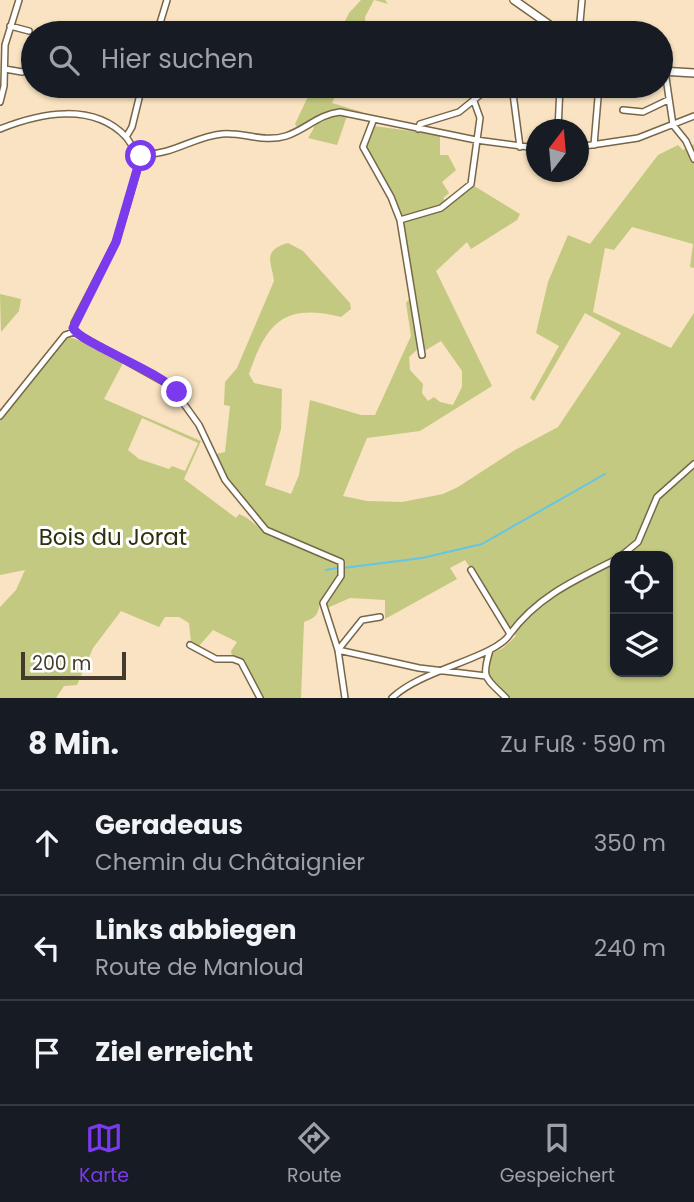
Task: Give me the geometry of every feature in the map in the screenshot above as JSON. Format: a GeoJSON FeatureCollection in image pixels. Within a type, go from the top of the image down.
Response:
{"type":"FeatureCollection","features":[{"type":"Feature","properties":{"kind":"main road"},"geometry":{"type":"LineString","coordinates":[[514,0],[544,21]]}},
{"type":"Feature","properties":{"kind":"main road"},"geometry":{"type":"LineString","coordinates":[[673,74],[694,73]]}},
{"type":"Feature","properties":{"kind":"street"},"geometry":{"type":"LineString","coordinates":[[0,102],[5,69],[2,45],[19,0]]}},
{"type":"Feature","properties":{"kind":"street"},"geometry":{"type":"LineString","coordinates":[[161,21],[167,0]]}},
{"type":"Feature","properties":{"kind":"street"},"geometry":{"type":"LineString","coordinates":[[580,21],[582,0]]}},
{"type":"Feature","properties":{"kind":"street"},"geometry":{"type":"LineString","coordinates":[[10,26],[21,29]]}},
{"type":"Feature","properties":{"kind":"street"},"geometry":{"type":"LineString","coordinates":[[5,69],[21,72]]}},
{"type":"Feature","properties":{"kind":"street"},"geometry":{"type":"LineString","coordinates":[[126,137],[132,127],[139,98]]}},
{"type":"Feature","properties":{"kind":"street"},"geometry":{"type":"LineString","coordinates":[[418,129],[420,124],[455,114],[477,98]]}},
{"type":"Feature","properties":{"kind":"street"},"geometry":{"type":"LineString","coordinates":[[514,98],[520,147]]}},
{"type":"Feature","properties":{"kind":"street"},"geometry":{"type":"LineString","coordinates":[[558,119],[559,98]]}},
{"type":"Feature","properties":{"kind":"street"},"geometry":{"type":"LineString","coordinates":[[594,145],[598,98]]}},
{"type":"Feature","properties":{"kind":"street"},"geometry":{"type":"LineString","coordinates":[[624,110],[642,113],[668,100],[673,125],[686,141],[694,159]]}},
{"type":"Feature","properties":{"kind":"street"},"geometry":{"type":"LineString","coordinates":[[400,220],[441,208],[470,186],[480,114],[474,101]]}},
{"type":"Feature","properties":{"kind":"street"},"geometry":{"type":"LineString","coordinates":[[0,128],[78,113],[99,118],[126,137],[142,154]]}},
{"type":"Feature","properties":{"kind":"street"},"geometry":{"type":"LineString","coordinates":[[142,154],[182,148],[222,134],[257,139],[283,137],[333,113],[347,113],[373,121],[526,147]]}},
{"type":"Feature","properties":{"kind":"street"},"geometry":{"type":"LineString","coordinates":[[589,146],[638,138],[694,116]]}},
{"type":"Feature","properties":{"kind":"street"},"geometry":{"type":"LineString","coordinates":[[373,121],[363,143],[364,151],[391,197],[400,220],[422,355]]}},
{"type":"Feature","properties":{"kind":"street"},"geometry":{"type":"LineString","coordinates":[[74,332],[74,323],[123,222],[142,154]]}},
{"type":"Feature","properties":{"kind":"street"},"geometry":{"type":"LineString","coordinates":[[0,416],[65,335],[74,332],[172,386],[199,425],[222,474],[266,530],[341,562],[343,571],[323,603],[338,650],[345,698]]}},
{"type":"Feature","properties":{"kind":"street"},"geometry":{"type":"LineString","coordinates":[[627,551],[638,542],[657,497],[694,464]]}},
{"type":"Feature","properties":{"kind":"street"},"geometry":{"type":"LineString","coordinates":[[392,698],[407,685],[501,645],[534,605],[575,579],[610,562]]}},
{"type":"Feature","properties":{"kind":"street"},"geometry":{"type":"LineString","coordinates":[[471,570],[510,634]]}},
{"type":"Feature","properties":{"kind":"street"},"geometry":{"type":"LineString","coordinates":[[338,650],[362,620],[380,617]]}},
{"type":"Feature","properties":{"kind":"street"},"geometry":{"type":"LineString","coordinates":[[190,645],[216,659],[241,662],[260,698]]}},
{"type":"Feature","properties":{"kind":"street"},"geometry":{"type":"LineString","coordinates":[[338,650],[359,657],[486,676]]}},
{"type":"Feature","properties":{"kind":"street"},"geometry":{"type":"LineString","coordinates":[[490,650],[484,663],[486,676],[506,698]]}},
{"type":"Feature","properties":{"kind":"green space"},"geometry":{"type":"Polygon","coordinates":[[[361,0],[374,0],[365,21],[345,21],[361,0]]]}},
{"type":"Feature","properties":{"kind":"green space"},"geometry":{"type":"Polygon","coordinates":[[[307,98],[334,98],[332,103],[362,112],[361,119],[347,116],[337,145],[308,138],[314,128],[310,123],[298,128],[295,124],[307,98]]]}},
{"type":"Feature","properties":{"kind":"green space","name":"Bois du Jorat"},"geometry":{"type":"Polygon","coordinates":[[[374,126],[440,135],[440,155],[448,155],[456,170],[442,182],[449,193],[443,198],[449,204],[471,184],[520,214],[517,220],[471,249],[467,242],[436,271],[492,386],[420,431],[367,438],[343,496],[367,501],[402,502],[443,494],[458,487],[515,450],[558,427],[621,333],[585,313],[534,401],[530,398],[559,346],[536,333],[548,282],[568,235],[590,244],[658,155],[678,145],[683,150],[694,144],[694,268],[690,267],[693,244],[632,227],[614,250],[605,248],[593,312],[671,348],[694,313],[694,698],[511,698],[489,675],[487,667],[493,653],[516,636],[465,560],[450,568],[457,579],[385,619],[385,600],[350,598],[325,609],[325,603],[343,577],[344,573],[340,573],[323,597],[316,615],[304,622],[301,698],[263,698],[244,665],[232,657],[231,651],[237,642],[213,630],[199,646],[191,642],[189,623],[179,617],[165,617],[159,627],[121,611],[93,648],[77,685],[64,686],[56,698],[0,698],[0,607],[16,590],[25,570],[0,575],[0,414],[64,335],[95,346],[123,363],[104,399],[201,441],[184,479],[236,518],[239,514],[244,516],[274,538],[236,496],[212,455],[225,452],[230,406],[224,405],[225,382],[237,368],[274,281],[271,254],[288,243],[303,251],[350,303],[351,309],[341,317],[321,313],[292,315],[271,329],[263,341],[249,374],[254,383],[282,389],[281,429],[265,485],[291,494],[299,475],[310,400],[361,415],[375,415],[411,336],[406,303],[414,293],[402,219],[391,189],[365,144],[374,126]],[[441,341],[426,350],[419,348],[409,357],[410,370],[423,384],[422,393],[428,401],[434,397],[440,402],[453,405],[462,387],[462,371],[441,341]],[[142,418],[128,450],[139,459],[169,469],[172,466],[185,471],[198,443],[142,418]]]}},
{"type":"Feature","properties":{"kind":"green space"},"geometry":{"type":"Polygon","coordinates":[[[0,294],[21,299],[19,311],[1,332],[0,294]]]}},
{"type":"Feature","properties":{"kind":"waterway"},"geometry":{"type":"LineString","coordinates":[[343,568],[422,558],[482,544],[605,474]]}},
{"type":"Feature","properties":{"kind":"waterway"},"geometry":{"type":"LineString","coordinates":[[326,570],[337,568]]}},
{"type":"Feature","properties":{"kind":"route"},"geometry":{"type":"LineString","coordinates":[[141,156],[136,182],[116,242],[73,328],[79,337],[100,344],[165,380],[177,392]]}}]}
